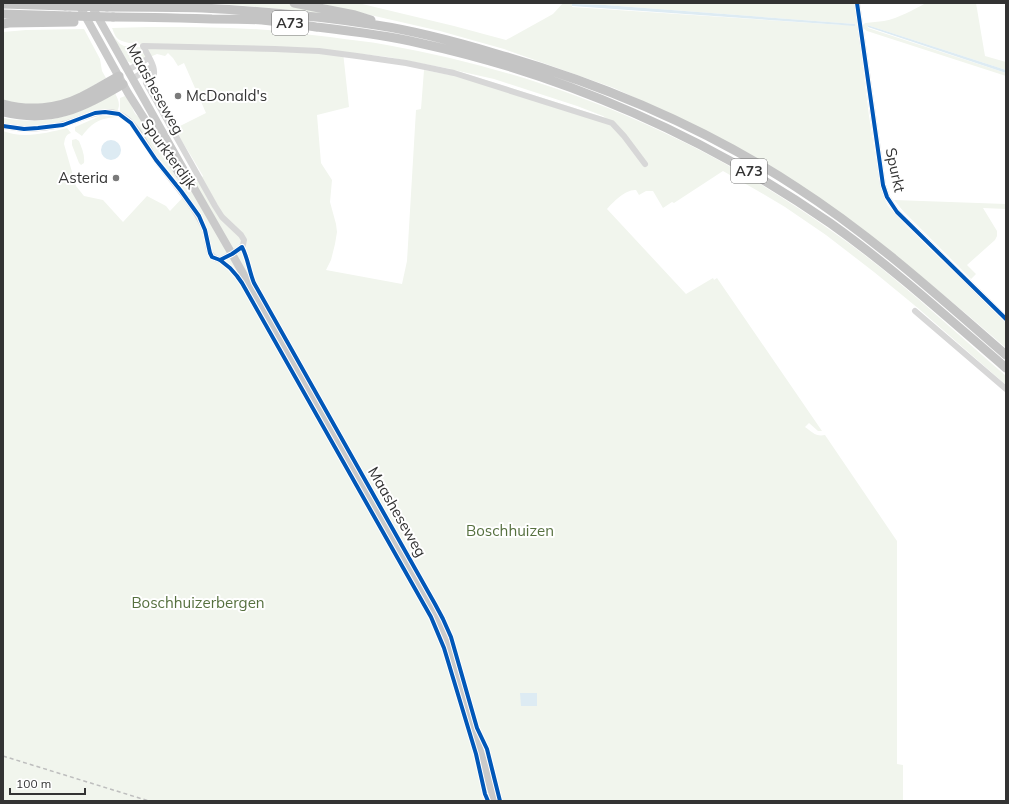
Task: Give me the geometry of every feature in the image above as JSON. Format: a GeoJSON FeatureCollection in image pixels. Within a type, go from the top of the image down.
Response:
{"type":"FeatureCollection","features":[{"type":"Feature","properties":{"kind":"highway","name":"A73"},"geometry":{"type":"LineString","coordinates":[[294,3],[355,15],[391,28]]}},
{"type":"Feature","properties":{"kind":"highway","name":"A73"},"geometry":{"type":"LineString","coordinates":[[3,4],[201,8],[289,14],[391,28],[467,45],[563,74],[671,118],[746,157],[796,187],[888,254],[1006,355]]}},
{"type":"Feature","properties":{"kind":"highway","name":"A73"},"geometry":{"type":"LineString","coordinates":[[3,14],[72,19]]}},
{"type":"Feature","properties":{"kind":"highway","name":"A73"},"geometry":{"type":"LineString","coordinates":[[3,24],[72,19],[114,19],[128,17],[260,20],[369,33],[419,43],[509,67],[560,83],[613,104],[666,128],[738,165],[786,194],[818,215],[882,262],[1006,368]]}},
{"type":"Feature","properties":{"kind":"highway"},"geometry":{"type":"LineString","coordinates":[[3,104],[24,108],[40,108],[59,105],[81,98],[121,80]]}},
{"type":"Feature","properties":{"kind":"highway"},"geometry":{"type":"LineString","coordinates":[[3,112],[31,117],[63,113],[86,105],[121,80]]}},
{"type":"Feature","properties":{"kind":"main road","name":"Maasheseweg"},"geometry":{"type":"LineString","coordinates":[[78,3],[121,80],[180,175],[194,188]]}},
{"type":"Feature","properties":{"kind":"main road","name":"Maasheseweg"},"geometry":{"type":"LineString","coordinates":[[90,3],[433,610],[447,641],[495,801]]}},
{"type":"Feature","properties":{"kind":"main road"},"geometry":{"type":"LineString","coordinates":[[121,80],[128,70]]}},
{"type":"Feature","properties":{"kind":"main road"},"geometry":{"type":"LineString","coordinates":[[121,80],[132,78]]}},
{"type":"Feature","properties":{"kind":"street","name":"Spurkt"},"geometry":{"type":"LineString","coordinates":[[857,3],[883,185],[887,197],[897,212],[1006,319]]}},
{"type":"Feature","properties":{"kind":"street"},"geometry":{"type":"LineString","coordinates":[[232,254],[242,247],[244,240],[241,235],[222,217],[215,206],[146,83],[152,79],[155,68],[143,46],[319,51],[406,63],[454,73],[612,123],[645,164]]}},
{"type":"Feature","properties":{"kind":"street"},"geometry":{"type":"LineString","coordinates":[[128,70],[149,58]]}},
{"type":"Feature","properties":{"kind":"street"},"geometry":{"type":"LineString","coordinates":[[132,78],[153,66]]}},
{"type":"Feature","properties":{"kind":"street","name":"Spurkterdijk"},"geometry":{"type":"LineString","coordinates":[[3,126],[24,129],[38,128],[63,125],[95,113],[105,112],[119,114],[131,123],[156,160],[181,190],[199,216],[205,230],[212,257],[220,260],[232,254]]}},
{"type":"Feature","properties":{"kind":"street"},"geometry":{"type":"LineString","coordinates":[[915,311],[1006,389]]}},
{"type":"Feature","properties":{"kind":"green space"},"geometry":{"type":"Polygon","coordinates":[[[209,3],[286,3],[364,19],[282,9],[209,3]]]}},
{"type":"Feature","properties":{"kind":"green space"},"geometry":{"type":"Polygon","coordinates":[[[318,3],[358,3],[506,40],[553,14],[563,3],[855,3],[869,116],[877,165],[885,200],[888,206],[908,228],[1006,322],[1006,348],[899,258],[841,214],[638,99],[614,88],[504,49],[440,31],[318,3]],[[573,4],[572,7],[855,25],[855,24],[605,5],[573,4]]]}},
{"type":"Feature","properties":{"kind":"green space"},"geometry":{"type":"Polygon","coordinates":[[[926,3],[976,3],[985,56],[1006,62],[1006,70],[867,25],[868,28],[1006,73],[1006,76],[867,31],[863,28],[865,23],[895,18],[926,3]]]}},
{"type":"Feature","properties":{"kind":"green space","name":"Boschhuizen"},"geometry":{"type":"Polygon","coordinates":[[[178,27],[253,29],[330,37],[380,44],[447,57],[564,91],[620,113],[676,138],[730,167],[782,198],[833,232],[878,266],[1006,376],[1006,385],[919,309],[826,235],[785,207],[723,171],[674,203],[672,202],[663,208],[653,191],[646,191],[639,195],[636,190],[632,190],[616,200],[607,209],[686,294],[713,278],[714,280],[717,278],[822,431],[818,431],[809,423],[805,427],[817,435],[825,435],[897,541],[897,764],[903,765],[903,801],[3,801],[3,131],[19,135],[27,135],[67,128],[71,133],[66,136],[64,144],[76,186],[84,196],[103,200],[123,222],[147,196],[166,206],[170,211],[186,194],[144,138],[120,112],[120,98],[125,96],[131,103],[135,113],[140,118],[189,190],[203,176],[174,129],[206,113],[184,63],[178,66],[168,53],[165,56],[157,54],[150,57],[147,50],[154,44],[134,44],[119,40],[112,28],[178,27]],[[343,52],[349,107],[317,115],[321,163],[332,180],[330,202],[337,232],[331,260],[326,270],[402,284],[407,261],[416,110],[421,109],[424,70],[450,75],[451,69],[388,57],[343,52]],[[454,70],[606,118],[577,106],[494,79],[454,70]]]}},
{"type":"Feature","properties":{"kind":"green space"},"geometry":{"type":"Polygon","coordinates":[[[84,29],[100,59],[102,71],[106,78],[77,95],[65,100],[37,106],[3,101],[3,32],[84,29]]]}},
{"type":"Feature","properties":{"kind":"green space"},"geometry":{"type":"Polygon","coordinates":[[[111,33],[120,44],[124,46],[140,47],[143,49],[147,58],[133,64],[127,61],[111,33]]]}},
{"type":"Feature","properties":{"kind":"green space"},"geometry":{"type":"Polygon","coordinates":[[[115,93],[119,104],[117,111],[105,109],[42,127],[24,127],[3,124],[3,118],[34,121],[62,117],[88,108],[115,93]]]}},
{"type":"Feature","properties":{"kind":"green space"},"geometry":{"type":"Polygon","coordinates":[[[100,116],[116,117],[97,122],[82,136],[75,131],[75,127],[100,116]]]}},
{"type":"Feature","properties":{"kind":"green space"},"geometry":{"type":"Polygon","coordinates":[[[76,139],[79,141],[84,155],[84,163],[81,165],[72,145],[72,140],[76,139]]]}},
{"type":"Feature","properties":{"kind":"green space"},"geometry":{"type":"Polygon","coordinates":[[[894,200],[1006,204],[1006,209],[983,208],[997,231],[997,236],[995,240],[967,265],[976,274],[971,279],[904,212],[894,200]]]}},
{"type":"Feature","properties":{"kind":"shaded area"},"geometry":{"type":"Polygon","coordinates":[[[572,4],[605,5],[855,24],[855,26],[572,6],[572,4]]]}},
{"type":"Feature","properties":{"kind":"shaded area"},"geometry":{"type":"Polygon","coordinates":[[[867,25],[1006,70],[1006,73],[868,27],[867,25]]]}},
{"type":"Feature","properties":{"kind":"shaded area"},"geometry":{"type":"Polygon","coordinates":[[[107,140],[115,140],[121,146],[121,154],[115,160],[107,160],[101,154],[101,146],[107,140]]]}},
{"type":"Feature","properties":{"kind":"shaded area"},"geometry":{"type":"Polygon","coordinates":[[[520,693],[537,693],[537,706],[521,706],[520,693]]]}},
{"type":"Feature","properties":{"kind":"railway"},"geometry":{"type":"LineString","coordinates":[[3,756],[149,801]]}},
{"type":"Feature","properties":{"kind":"cycle path"},"geometry":{"type":"LineString","coordinates":[[857,3],[883,185],[887,197],[897,212],[1006,319]]}},
{"type":"Feature","properties":{"kind":"cycle path"},"geometry":{"type":"LineString","coordinates":[[3,126],[24,129],[38,128],[63,125],[95,113],[105,112],[119,114],[131,123],[156,160],[199,216],[205,230],[212,257],[220,260],[230,268],[242,283],[431,617],[444,648],[476,754],[488,801]]}},
{"type":"Feature","properties":{"kind":"cycle path"},"geometry":{"type":"LineString","coordinates":[[220,260],[242,247],[254,283],[443,619],[451,637],[477,728],[487,749],[500,801]]}},
{"type":"Feature","properties":{"kind":"place","name":"McDonald's"},"geometry":{"type":"Point","coordinates":[178,96]}},
{"type":"Feature","properties":{"kind":"place","name":"Asteria"},"geometry":{"type":"Point","coordinates":[116,178]}},
{"type":"Feature","properties":{"kind":"park label","name":"Boschhuizerbergen"},"geometry":{"type":"Point","coordinates":[198,603]}}]}
